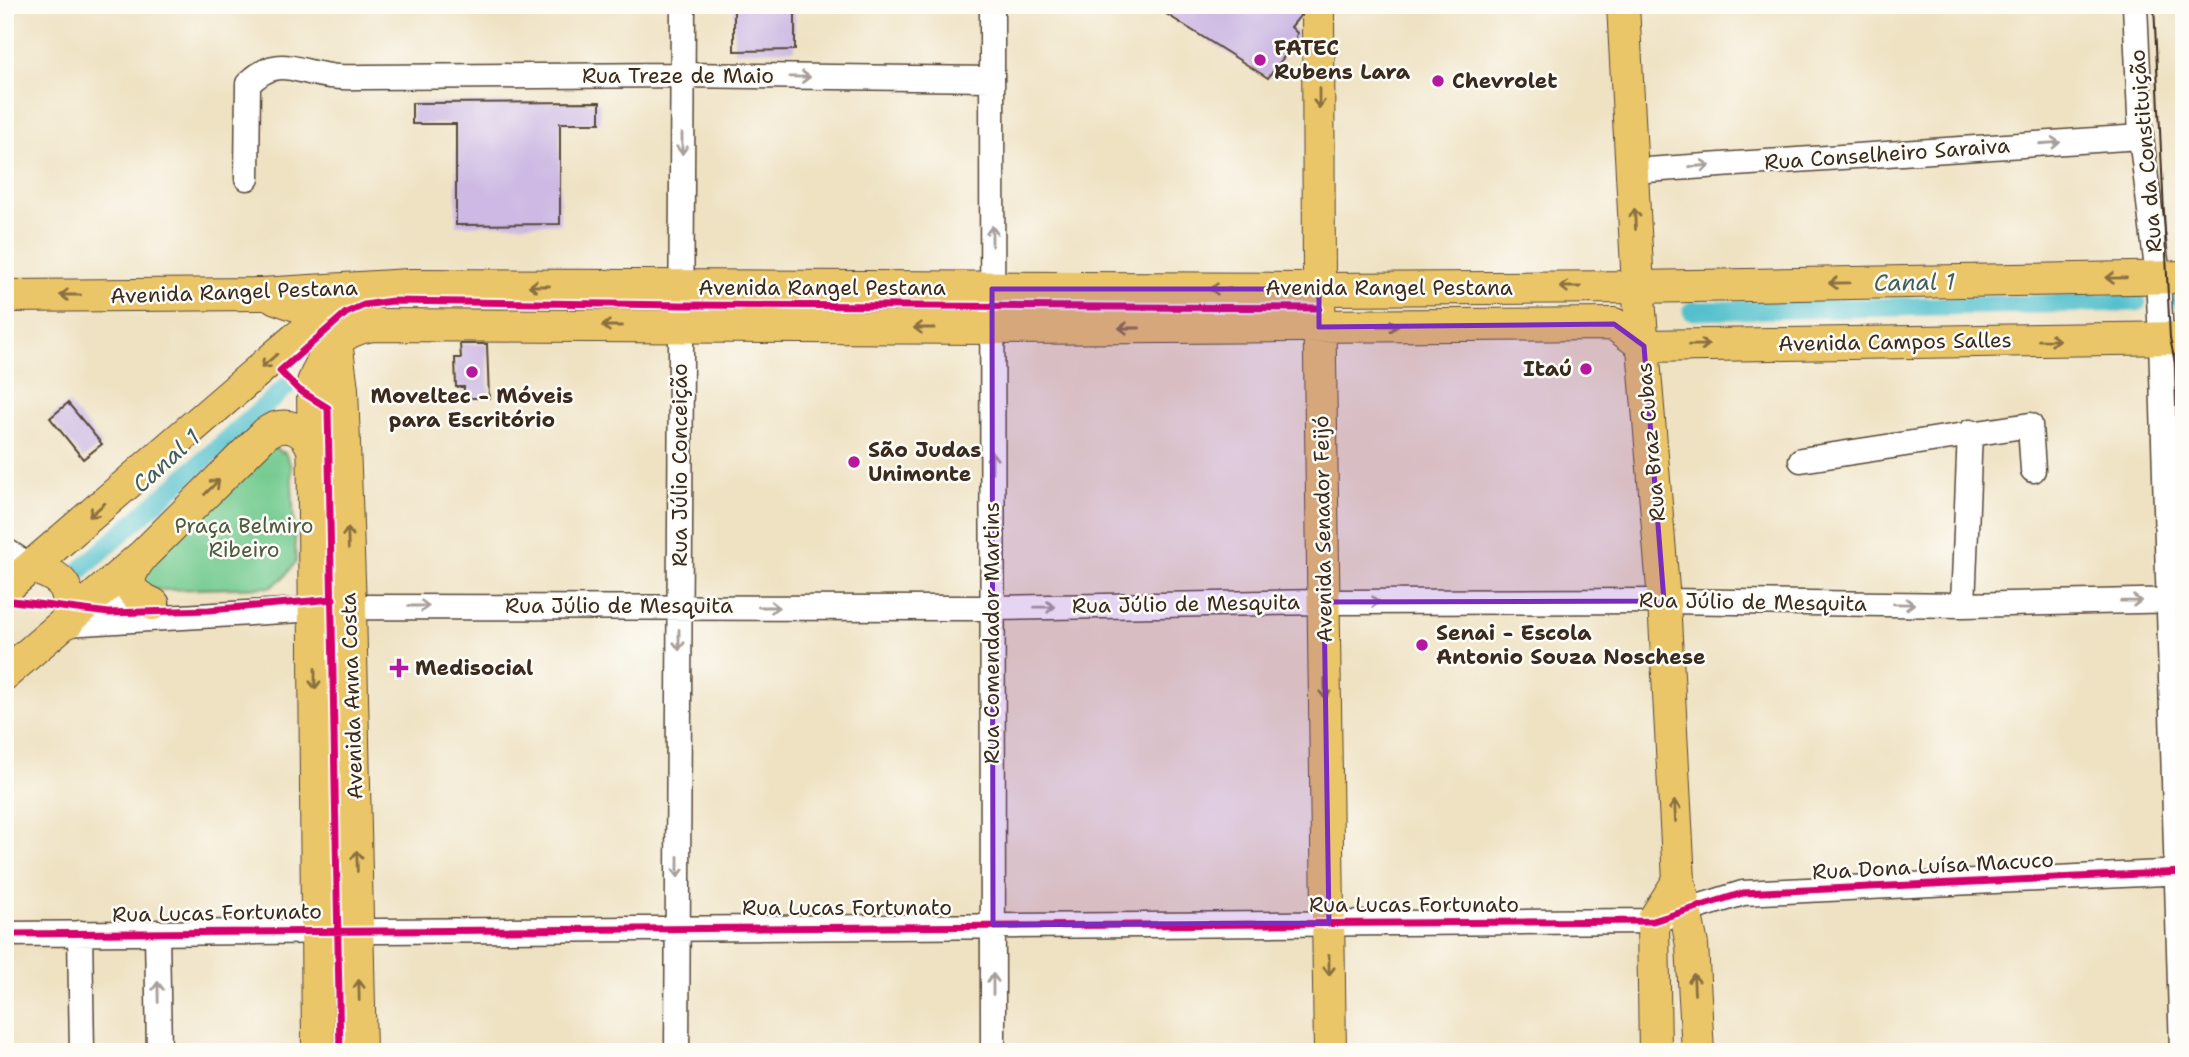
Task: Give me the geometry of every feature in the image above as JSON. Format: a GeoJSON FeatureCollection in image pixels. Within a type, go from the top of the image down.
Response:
{"type":"FeatureCollection","features":[{"type":"Feature","properties":{"kind":"main road","name":"Avenida Senador Feijó"},"geometry":{"type":"LineString","coordinates":[[1318,5],[1319,289],[1330,1052]]}},
{"type":"Feature","properties":{"kind":"main road","name":"Rua Braz Cubas"},"geometry":{"type":"LineString","coordinates":[[1623,5],[1638,287],[1664,601],[1683,894],[1692,945],[1698,1052]]}},
{"type":"Feature","properties":{"kind":"main road"},"geometry":{"type":"LineString","coordinates":[[1638,287],[2171,277]]}},
{"type":"Feature","properties":{"kind":"main road","name":"Avenida Rangel Pestana"},"geometry":{"type":"LineString","coordinates":[[5,296],[261,294],[392,287],[1638,287]]}},
{"type":"Feature","properties":{"kind":"main road"},"geometry":{"type":"LineString","coordinates":[[334,336],[359,296],[392,287]]}},
{"type":"Feature","properties":{"kind":"main road"},"geometry":{"type":"LineString","coordinates":[[261,294],[298,304],[334,336]]}},
{"type":"Feature","properties":{"kind":"main road","name":"Avenida Rangel Pestana"},"geometry":{"type":"LineString","coordinates":[[334,336],[373,325],[992,328],[1614,324],[1644,346]]}},
{"type":"Feature","properties":{"kind":"main road"},"geometry":{"type":"LineString","coordinates":[[11,575],[295,339],[334,336]]}},
{"type":"Feature","properties":{"kind":"main road","name":"Avenida Anna Costa"},"geometry":{"type":"LineString","coordinates":[[334,336],[342,390],[350,607],[360,1052]]}},
{"type":"Feature","properties":{"kind":"main road","name":"Avenida Anna Costa"},"geometry":{"type":"LineString","coordinates":[[318,1052],[313,383],[334,336]]}},
{"type":"Feature","properties":{"kind":"main road","name":"Avenida Campos Salles"},"geometry":{"type":"LineString","coordinates":[[1644,346],[2172,338]]}},
{"type":"Feature","properties":{"kind":"main road"},"geometry":{"type":"LineString","coordinates":[[5,674],[73,611],[143,555],[272,429],[285,426],[297,429],[307,438],[313,450]]}},
{"type":"Feature","properties":{"kind":"main road"},"geometry":{"type":"LineString","coordinates":[[143,555],[130,574],[129,582],[135,593],[153,604]]}},
{"type":"Feature","properties":{"kind":"main road"},"geometry":{"type":"LineString","coordinates":[[11,575],[48,572],[59,579],[73,611]]}},
{"type":"Feature","properties":{"kind":"main road"},"geometry":{"type":"LineString","coordinates":[[1655,1052],[1653,920],[1683,894]]}},
{"type":"Feature","properties":{"kind":"street","name":"Rua Júlio Conceição"},"geometry":{"type":"LineString","coordinates":[[677,1052],[683,5]]}},
{"type":"Feature","properties":{"kind":"street","name":"Rua Comendador Martins"},"geometry":{"type":"LineString","coordinates":[[992,5],[993,1052]]}},
{"type":"Feature","properties":{"kind":"street","name":"Rua da Constituição"},"geometry":{"type":"LineString","coordinates":[[2135,5],[2141,137],[2171,277],[2182,1052]]}},
{"type":"Feature","properties":{"kind":"street","name":"Rua Treze de Maio"},"geometry":{"type":"LineString","coordinates":[[247,178],[248,85],[260,72],[280,66],[330,76],[364,78],[683,75],[992,79]]}},
{"type":"Feature","properties":{"kind":"street","name":"Rua Conselheiro Saraiva"},"geometry":{"type":"LineString","coordinates":[[1632,171],[2141,137]]}},
{"type":"Feature","properties":{"kind":"street"},"geometry":{"type":"LineString","coordinates":[[1801,460],[1970,432],[2030,425],[2033,470]]}},
{"type":"Feature","properties":{"kind":"street"},"geometry":{"type":"LineString","coordinates":[[1963,605],[1970,432]]}},
{"type":"Feature","properties":{"kind":"street"},"geometry":{"type":"LineString","coordinates":[[73,611],[294,596],[314,600]]}},
{"type":"Feature","properties":{"kind":"street","name":"Rua Júlio de Mesquita"},"geometry":{"type":"LineString","coordinates":[[314,600],[350,607],[992,608],[1324,602],[1664,601],[1963,605],[2177,600]]}},
{"type":"Feature","properties":{"kind":"street"},"geometry":{"type":"LineString","coordinates":[[73,611],[314,600]]}},
{"type":"Feature","properties":{"kind":"street","name":"Rua Dona Luísa Macuco"},"geometry":{"type":"LineString","coordinates":[[1683,894],[2180,873]]}},
{"type":"Feature","properties":{"kind":"street","name":"Rua Lucas Fortunato"},"geometry":{"type":"LineString","coordinates":[[5,933],[1653,920]]}},
{"type":"Feature","properties":{"kind":"street"},"geometry":{"type":"LineString","coordinates":[[157,932],[159,1052]]}},
{"type":"Feature","properties":{"kind":"street"},"geometry":{"type":"LineString","coordinates":[[80,933],[82,1052]]}},
{"type":"Feature","properties":{"kind":"highlighted area"},"geometry":{"type":"Polygon","coordinates":[[[992,289],[1319,289],[1319,327],[1614,324],[1644,346],[1664,601],[1324,602],[1329,923],[993,925],[992,289]]]}},
{"type":"Feature","properties":{"kind":"green space","name":"Praça Belmiro Ribeiro"},"geometry":{"type":"Polygon","coordinates":[[[267,445],[285,453],[291,466],[296,562],[284,577],[271,587],[162,590],[144,587],[135,575],[267,445]]]}},
{"type":"Feature","properties":{"kind":"building"},"geometry":{"type":"Polygon","coordinates":[[[734,5],[795,5],[795,50],[734,51],[734,5]]]}},
{"type":"Feature","properties":{"kind":"building","name":"FATEC Rubens Lara"},"geometry":{"type":"Polygon","coordinates":[[[1152,5],[1294,5],[1300,9],[1300,16],[1291,27],[1297,33],[1295,42],[1268,78],[1152,5]]]}},
{"type":"Feature","properties":{"kind":"building"},"geometry":{"type":"Polygon","coordinates":[[[600,102],[600,123],[560,123],[560,224],[456,225],[456,124],[412,124],[412,103],[600,102]]]}},
{"type":"Feature","properties":{"kind":"building","name":"Moveltec - Móveis para Escritório"},"geometry":{"type":"Polygon","coordinates":[[[460,344],[487,344],[489,398],[464,398],[464,387],[456,387],[455,358],[461,358],[460,344]]]}},
{"type":"Feature","properties":{"kind":"building"},"geometry":{"type":"Polygon","coordinates":[[[68,403],[102,444],[83,459],[50,418],[68,403]]]}},
{"type":"Feature","properties":{"kind":"waterway","name":"Canal 1"},"geometry":{"type":"LineString","coordinates":[[1692,311],[2137,302]]}},
{"type":"Feature","properties":{"kind":"waterway","name":"Canal 1"},"geometry":{"type":"LineString","coordinates":[[77,573],[287,386]]}},
{"type":"Feature","properties":{"kind":"tram line"},"geometry":{"type":"LineString","coordinates":[[2154,5],[2170,338],[2176,368],[2184,576]]}},
{"type":"Feature","properties":{"kind":"cycle path"},"geometry":{"type":"LineString","coordinates":[[340,1052],[328,408],[299,390],[280,371],[346,313],[364,305],[392,301],[1319,308]]}},
{"type":"Feature","properties":{"kind":"cycle path"},"geometry":{"type":"LineString","coordinates":[[5,600],[109,613],[209,610],[333,599]]}},
{"type":"Feature","properties":{"kind":"cycle path"},"geometry":{"type":"LineString","coordinates":[[5,934],[1653,921],[1743,893],[2184,872]]}},
{"type":"Feature","properties":{"kind":"place","name":"FATEC Rubens Lara"},"geometry":{"type":"Point","coordinates":[1260,60]}},
{"type":"Feature","properties":{"kind":"place","name":"Chevrolet"},"geometry":{"type":"Point","coordinates":[1438,81]}},
{"type":"Feature","properties":{"kind":"place","name":"Itaú"},"geometry":{"type":"Point","coordinates":[1586,369]}},
{"type":"Feature","properties":{"kind":"place","name":"Moveltec - Móveis para Escritório"},"geometry":{"type":"Point","coordinates":[472,372]}},
{"type":"Feature","properties":{"kind":"place","name":"São Judas Unimonte"},"geometry":{"type":"Point","coordinates":[854,462]}},
{"type":"Feature","properties":{"kind":"place","name":"Senai - Escola Antonio Souza Noschese"},"geometry":{"type":"Point","coordinates":[1422,645]}},
{"type":"Feature","properties":{"kind":"place","name":"Medisocial"},"geometry":{"type":"Point","coordinates":[399,668]}}]}
